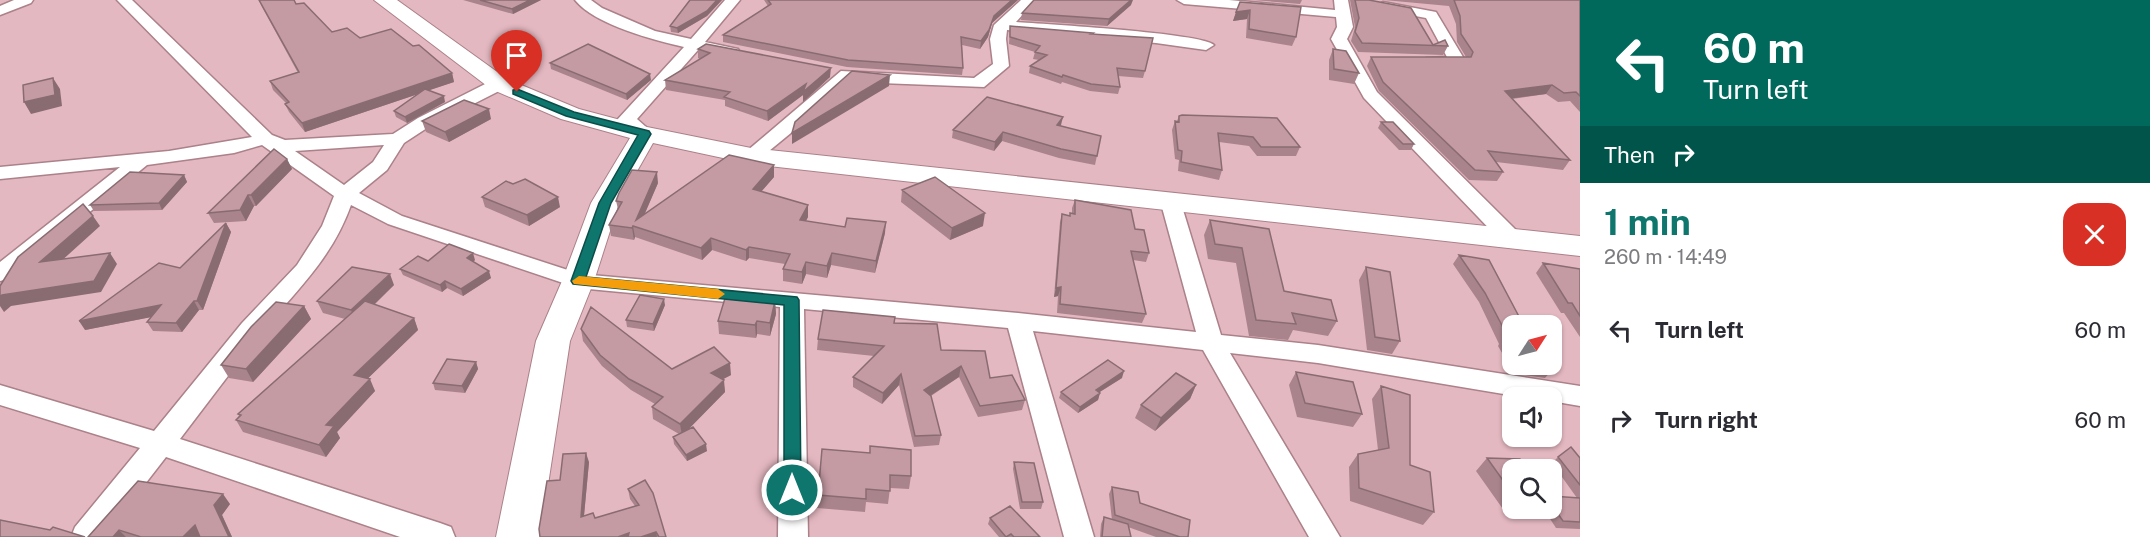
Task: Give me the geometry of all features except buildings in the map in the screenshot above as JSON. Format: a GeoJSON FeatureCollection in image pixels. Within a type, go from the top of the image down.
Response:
{"type":"FeatureCollection","features":[{"type":"Feature","properties":{"kind":"street"},"geometry":{"type":"LineString","coordinates":[[0,11],[26,0]]}},
{"type":"Feature","properties":{"kind":"street"},"geometry":{"type":"LineString","coordinates":[[124,0],[265,138],[345,194],[395,220],[578,281],[1018,321],[1318,354],[1580,396]]}},
{"type":"Feature","properties":{"kind":"street"},"geometry":{"type":"LineString","coordinates":[[582,0],[597,11],[651,35],[742,54]]}},
{"type":"Feature","properties":{"kind":"street"},"geometry":{"type":"LineString","coordinates":[[645,134],[626,120],[682,60],[733,0]]}},
{"type":"Feature","properties":{"kind":"street"},"geometry":{"type":"LineString","coordinates":[[824,69],[880,78],[978,83],[1001,66],[996,41],[1001,25],[1029,0]]}},
{"type":"Feature","properties":{"kind":"street"},"geometry":{"type":"LineString","coordinates":[[1184,0],[1336,7],[1345,27],[1340,39],[1370,94],[1510,237]]}},
{"type":"Feature","properties":{"kind":"street"},"geometry":{"type":"LineString","coordinates":[[1367,3],[1431,15],[1458,62],[1411,61]]}},
{"type":"Feature","properties":{"kind":"street"},"geometry":{"type":"LineString","coordinates":[[396,4],[499,84],[570,114],[645,134],[751,156],[1580,246]]}},
{"type":"Feature","properties":{"kind":"street"},"geometry":{"type":"LineString","coordinates":[[1001,25],[1156,38],[1206,45]]}},
{"type":"Feature","properties":{"kind":"street"},"geometry":{"type":"LineString","coordinates":[[1352,59],[1376,60]]}},
{"type":"Feature","properties":{"kind":"street"},"geometry":{"type":"LineString","coordinates":[[751,156],[808,110],[847,74]]}},
{"type":"Feature","properties":{"kind":"street"},"geometry":{"type":"LineString","coordinates":[[86,537],[250,328],[305,270],[333,226],[345,194],[380,166],[397,139],[424,122],[499,84]]}},
{"type":"Feature","properties":{"kind":"street"},"geometry":{"type":"LineString","coordinates":[[518,537],[553,341],[578,281],[605,203],[645,134]]}},
{"type":"Feature","properties":{"kind":"street"},"geometry":{"type":"LineString","coordinates":[[0,173],[141,160],[234,147],[265,138],[283,146],[397,139]]}},
{"type":"Feature","properties":{"kind":"street"},"geometry":{"type":"LineString","coordinates":[[0,273],[141,160]]}},
{"type":"Feature","properties":{"kind":"street"},"geometry":{"type":"LineString","coordinates":[[1170,200],[1212,343],[1325,537]]}},
{"type":"Feature","properties":{"kind":"street"},"geometry":{"type":"LineString","coordinates":[[792,300],[793,537]]}},
{"type":"Feature","properties":{"kind":"street"},"geometry":{"type":"LineString","coordinates":[[1018,321],[1079,537]]}},
{"type":"Feature","properties":{"kind":"street"},"geometry":{"type":"LineString","coordinates":[[0,395],[159,443],[440,537]]}},
{"type":"Feature","properties":{"kind":"slow traffic"},"geometry":{"type":"LineString","coordinates":[[579,281],[718,294]]}},
{"type":"Feature","properties":{"kind":"route"},"geometry":{"type":"LineString","coordinates":[[517,92],[570,114],[645,134],[605,203],[578,281],[792,300],[792,490]]}}]}
